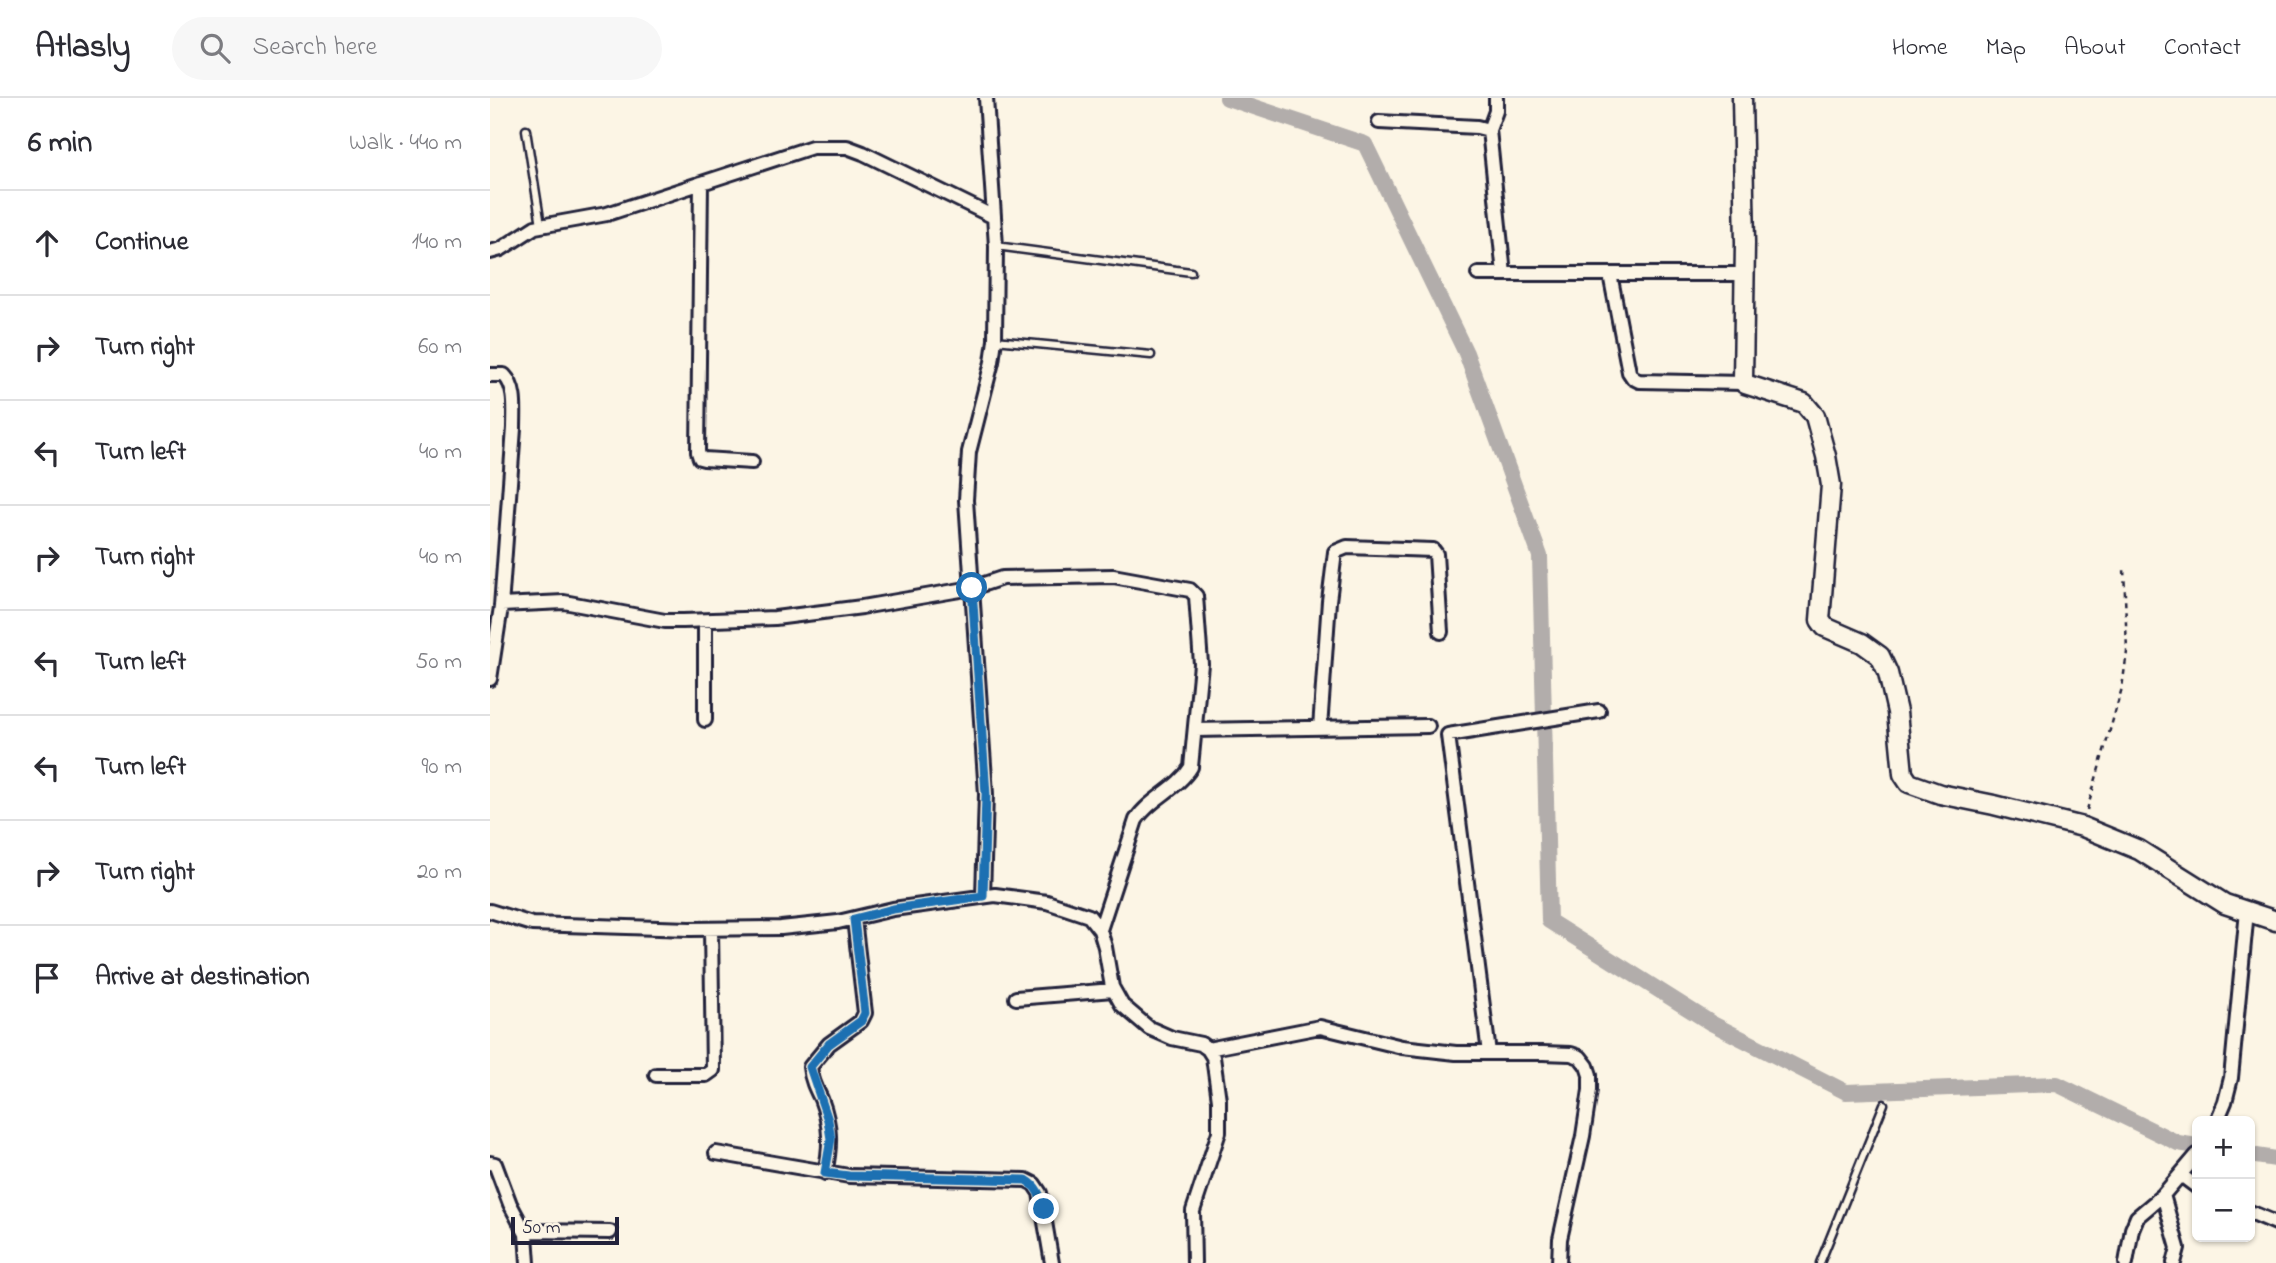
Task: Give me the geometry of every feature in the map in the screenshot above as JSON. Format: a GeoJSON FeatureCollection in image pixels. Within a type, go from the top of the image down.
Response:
{"type":"FeatureCollection","features":[{"type":"Feature","properties":{"kind":"street"},"geometry":{"type":"LineString","coordinates":[[983,896],[986,794],[966,500],[969,452],[995,340],[996,246],[986,98]]}},
{"type":"Feature","properties":{"kind":"street"},"geometry":{"type":"LineString","coordinates":[[1496,98],[1496,111],[1489,130],[1504,274]]}},
{"type":"Feature","properties":{"kind":"street"},"geometry":{"type":"LineString","coordinates":[[1742,98],[1744,383]]}},
{"type":"Feature","properties":{"kind":"street"},"geometry":{"type":"LineString","coordinates":[[1379,122],[1477,127],[1489,130]]}},
{"type":"Feature","properties":{"kind":"street"},"geometry":{"type":"LineString","coordinates":[[490,252],[541,225],[607,214],[812,147],[847,147],[863,153],[994,217]]}},
{"type":"Feature","properties":{"kind":"street"},"geometry":{"type":"LineString","coordinates":[[701,183],[698,452],[700,458],[704,459],[752,462]]}},
{"type":"Feature","properties":{"kind":"street"},"geometry":{"type":"LineString","coordinates":[[1478,274],[1745,274]]}},
{"type":"Feature","properties":{"kind":"street"},"geometry":{"type":"LineString","coordinates":[[1610,274],[1629,372],[1633,378],[1639,381],[1744,383],[1804,403],[1815,416],[1826,456],[1830,485],[1820,620],[1825,627],[1862,643],[1880,656],[1888,673],[1897,712],[1903,774],[1909,783],[1940,794],[1994,804],[2083,827],[2139,850],[2225,904],[2276,921]]}},
{"type":"Feature","properties":{"kind":"street"},"geometry":{"type":"LineString","coordinates":[[490,374],[507,376],[512,388],[514,428],[501,604],[490,678]]}},
{"type":"Feature","properties":{"kind":"street"},"geometry":{"type":"LineString","coordinates":[[1320,727],[1335,552],[1347,547],[1433,550],[1436,554],[1441,632]]}},
{"type":"Feature","properties":{"kind":"street"},"geometry":{"type":"LineString","coordinates":[[501,604],[565,602],[665,621],[705,621],[796,616],[972,588],[1002,578],[1112,576],[1190,590],[1196,596],[1201,656],[1190,770],[1136,820],[1100,930]]}},
{"type":"Feature","properties":{"kind":"street"},"geometry":{"type":"LineString","coordinates":[[705,621],[705,720]]}},
{"type":"Feature","properties":{"kind":"street"},"geometry":{"type":"LineString","coordinates":[[1489,1053],[1448,735],[1599,711]]}},
{"type":"Feature","properties":{"kind":"street"},"geometry":{"type":"LineString","coordinates":[[1195,730],[1428,726]]}},
{"type":"Feature","properties":{"kind":"street"},"geometry":{"type":"LineString","coordinates":[[490,911],[532,924],[711,929],[781,928],[854,919],[893,909],[983,896],[1036,901],[1089,916],[1100,930],[1113,990],[1122,1004],[1149,1028],[1172,1038],[1201,1044],[1213,1057],[1220,1117],[1219,1132],[1194,1211],[1195,1263]]}},
{"type":"Feature","properties":{"kind":"street"},"geometry":{"type":"LineString","coordinates":[[2219,1116],[2231,1078],[2247,911]]}},
{"type":"Feature","properties":{"kind":"street"},"geometry":{"type":"LineString","coordinates":[[825,1173],[831,1139],[828,1120],[810,1067],[829,1044],[861,1021],[865,1013],[854,919]]}},
{"type":"Feature","properties":{"kind":"street"},"geometry":{"type":"LineString","coordinates":[[656,1076],[706,1075],[713,1070],[711,929]]}},
{"type":"Feature","properties":{"kind":"street"},"geometry":{"type":"LineString","coordinates":[[1016,998],[1113,990]]}},
{"type":"Feature","properties":{"kind":"street"},"geometry":{"type":"LineString","coordinates":[[1208,1049],[1320,1027],[1402,1047],[1456,1053],[1571,1054],[1580,1057],[1590,1075],[1588,1107],[1560,1238],[1559,1263]]}},
{"type":"Feature","properties":{"kind":"street"},"geometry":{"type":"LineString","coordinates":[[716,1153],[849,1176],[1026,1180],[1034,1184],[1040,1194],[1052,1263]]}},
{"type":"Feature","properties":{"kind":"street"},"geometry":{"type":"LineString","coordinates":[[2126,1263],[2135,1222],[2164,1195],[2192,1161]]}},
{"type":"Feature","properties":{"kind":"street"},"geometry":{"type":"LineString","coordinates":[[490,1163],[495,1164],[510,1204],[526,1234],[528,1263]]}},
{"type":"Feature","properties":{"kind":"street"},"geometry":{"type":"LineString","coordinates":[[2181,1175],[2192,1183]]}},
{"type":"Feature","properties":{"kind":"street"},"geometry":{"type":"LineString","coordinates":[[2164,1195],[2178,1248],[2175,1263]]}},
{"type":"Feature","properties":{"kind":"street"},"geometry":{"type":"LineString","coordinates":[[2255,1214],[2276,1223]]}},
{"type":"Feature","properties":{"kind":"street"},"geometry":{"type":"LineString","coordinates":[[526,1234],[531,1230],[610,1232]]}},
{"type":"Feature","properties":{"kind":"lane"},"geometry":{"type":"LineString","coordinates":[[526,130],[541,225]]}},
{"type":"Feature","properties":{"kind":"lane"},"geometry":{"type":"LineString","coordinates":[[996,246],[1191,272]]}},
{"type":"Feature","properties":{"kind":"lane"},"geometry":{"type":"LineString","coordinates":[[995,340],[1151,355]]}},
{"type":"Feature","properties":{"kind":"lane"},"geometry":{"type":"LineString","coordinates":[[1820,1263],[1884,1104]]}},
{"type":"Feature","properties":{"kind":"path"},"geometry":{"type":"LineString","coordinates":[[2083,827],[2122,688],[2127,652],[2124,566]]}},
{"type":"Feature","properties":{"kind":"waterway"},"geometry":{"type":"LineString","coordinates":[[1227,98],[1365,144],[1466,353],[1540,556],[1549,921],[1711,1023],[1846,1092],[2057,1084],[2178,1143],[2192,1145]]}},
{"type":"Feature","properties":{"kind":"waterway"},"geometry":{"type":"LineString","coordinates":[[2255,1156],[2276,1159]]}},
{"type":"Feature","properties":{"kind":"route"},"geometry":{"type":"LineString","coordinates":[[972,588],[986,794],[983,896],[893,909],[854,919],[864,1017],[815,1058],[810,1067],[811,1076],[828,1120],[831,1139],[825,1173],[849,1176],[1026,1180],[1034,1184],[1044,1209]]}}]}
